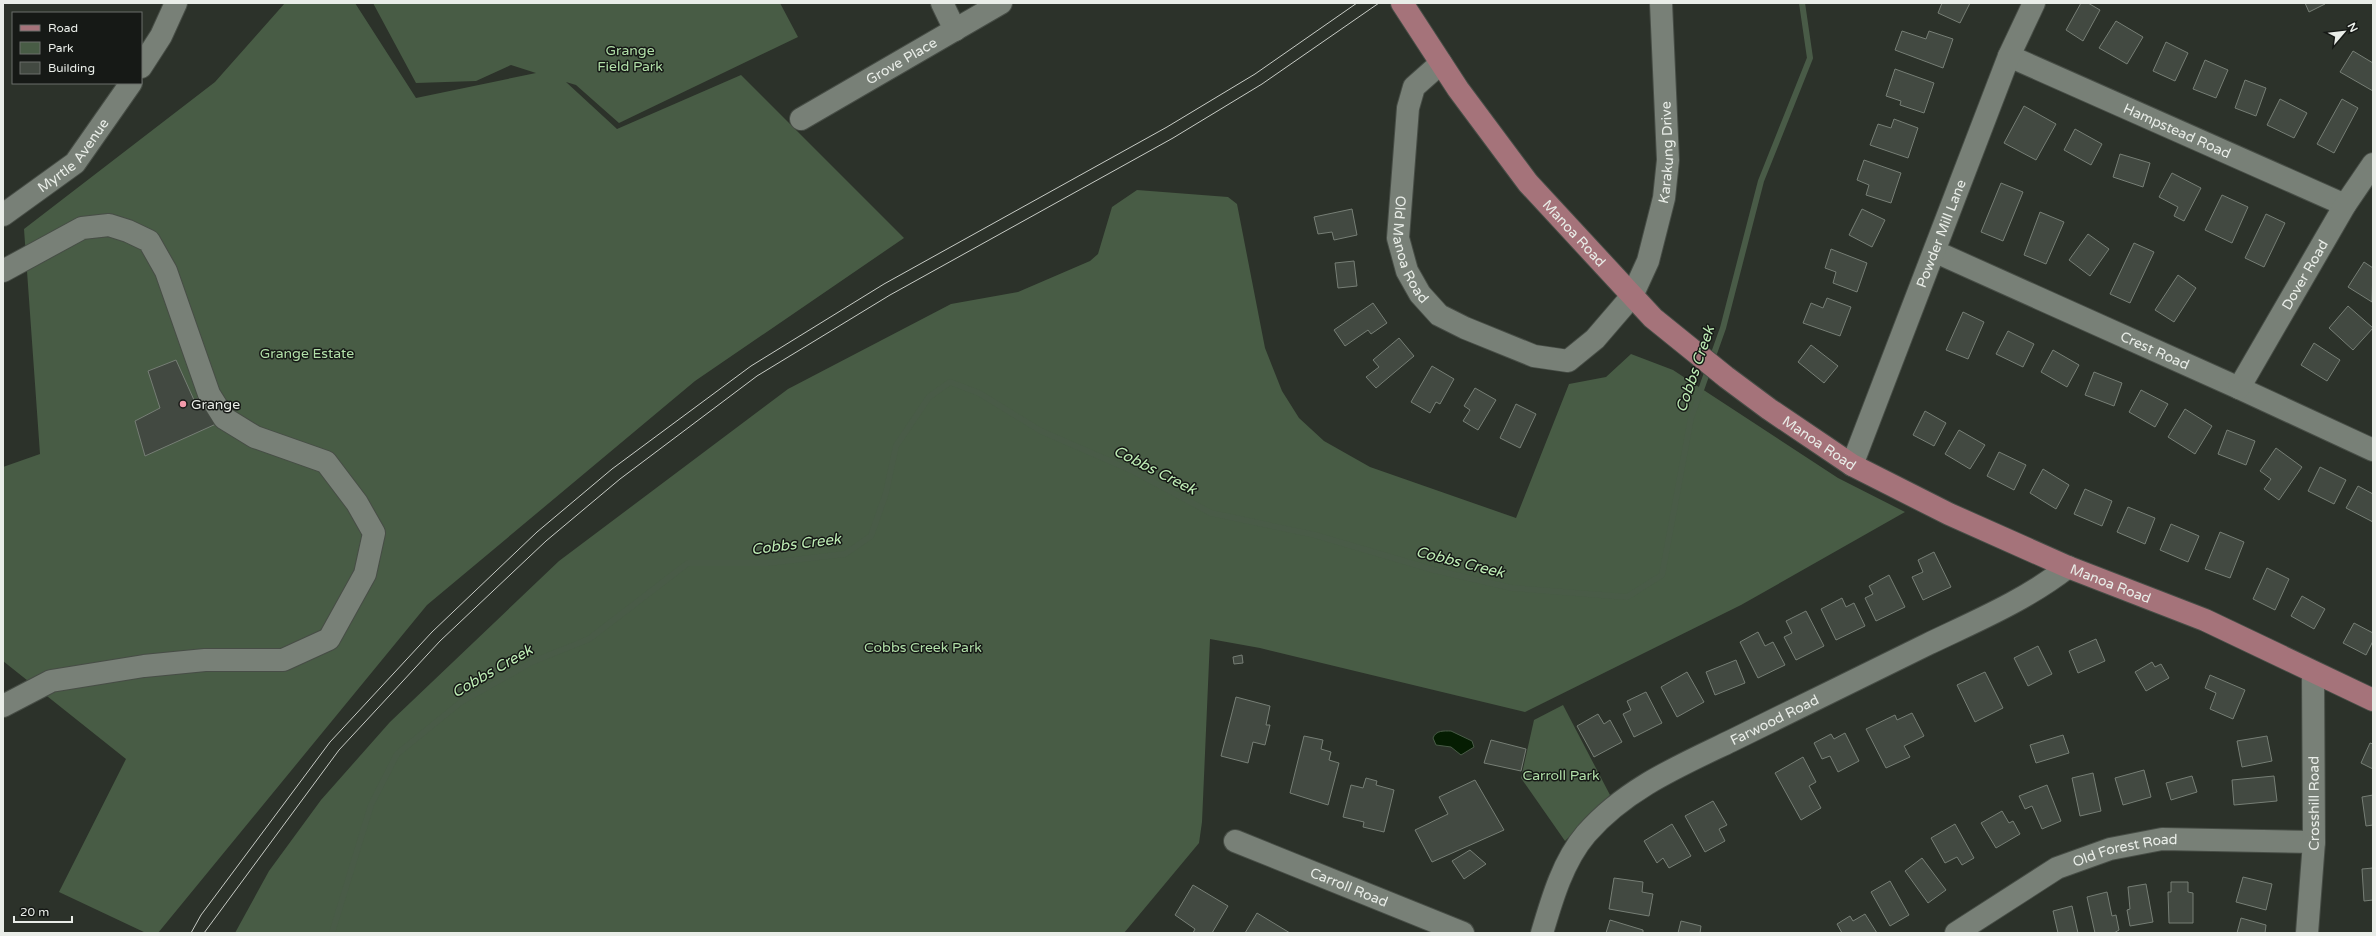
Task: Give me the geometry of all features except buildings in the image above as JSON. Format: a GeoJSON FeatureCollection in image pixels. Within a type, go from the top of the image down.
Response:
{"type":"FeatureCollection","features":[{"type":"Feature","properties":{"kind":"main road","name":"Manoa Road"},"geometry":{"type":"LineString","coordinates":[[1402,3],[1441,63],[1528,183],[1652,318],[1726,377],[1852,465],[1949,514],[2068,567],[2205,620],[2373,700]]}},
{"type":"Feature","properties":{"kind":"street"},"geometry":{"type":"LineString","coordinates":[[142,65],[160,36],[176,3]]}},
{"type":"Feature","properties":{"kind":"street"},"geometry":{"type":"LineString","coordinates":[[942,3],[955,30]]}},
{"type":"Feature","properties":{"kind":"street","name":"Grove Place"},"geometry":{"type":"LineString","coordinates":[[801,119],[1001,3]]}},
{"type":"Feature","properties":{"kind":"street","name":"Karakung Drive"},"geometry":{"type":"LineString","coordinates":[[1557,360],[1568,361],[1580,353],[1632,296],[1648,261],[1664,198],[1668,160],[1661,3]]}},
{"type":"Feature","properties":{"kind":"street","name":"Powder Mill Lane"},"geometry":{"type":"LineString","coordinates":[[1852,465],[1936,252],[2009,56],[2034,3]]}},
{"type":"Feature","properties":{"kind":"street","name":"Hampstead Road"},"geometry":{"type":"LineString","coordinates":[[2009,56],[2345,205]]}},
{"type":"Feature","properties":{"kind":"street","name":"Old Manoa Road"},"geometry":{"type":"LineString","coordinates":[[1441,63],[1414,87],[1408,108],[1398,238],[1407,272],[1420,294],[1439,315],[1534,356],[1557,360]]}},
{"type":"Feature","properties":{"kind":"street","name":"Myrtle Avenue"},"geometry":{"type":"LineString","coordinates":[[3,216],[76,163],[130,84]]}},
{"type":"Feature","properties":{"kind":"street","name":"Dover Road"},"geometry":{"type":"LineString","coordinates":[[2240,388],[2345,205],[2373,164]]}},
{"type":"Feature","properties":{"kind":"street"},"geometry":{"type":"LineString","coordinates":[[3,270],[82,228],[109,226],[128,230],[148,241],[166,271],[209,394],[224,418],[255,437],[326,462],[358,502],[374,533],[365,574],[328,639],[283,660],[205,660],[144,666],[51,681],[3,706]]}},
{"type":"Feature","properties":{"kind":"street","name":"Crest Road"},"geometry":{"type":"LineString","coordinates":[[1936,252],[2240,388],[2373,450]]}},
{"type":"Feature","properties":{"kind":"street","name":"Farwood Road"},"geometry":{"type":"LineString","coordinates":[[1542,933],[1564,869],[1574,849],[1607,812],[1630,794],[1684,764],[1997,611],[2051,580],[2068,567]]}},
{"type":"Feature","properties":{"kind":"street","name":"Crosshill Road"},"geometry":{"type":"LineString","coordinates":[[2307,933],[2314,842],[2313,672]]}},
{"type":"Feature","properties":{"kind":"street","name":"Old Forest Road"},"geometry":{"type":"LineString","coordinates":[[1956,933],[2057,868],[2110,849],[2162,839],[2314,842]]}},
{"type":"Feature","properties":{"kind":"street","name":"Carroll Road"},"geometry":{"type":"LineString","coordinates":[[1235,841],[1463,933]]}},
{"type":"Feature","properties":{"kind":"green space","name":"Grange Estate"},"geometry":{"type":"Polygon","coordinates":[[[285,3],[355,3],[416,98],[536,73],[511,65],[476,81],[416,83],[373,3],[780,3],[798,37],[619,123],[576,85],[566,82],[617,129],[741,75],[904,238],[695,381],[427,605],[158,933],[146,933],[59,892],[126,759],[3,661],[3,467],[40,454],[24,229],[215,82],[285,3]]]}},
{"type":"Feature","properties":{"kind":"green space","name":"Cobbs Creek Park"},"geometry":{"type":"Polygon","coordinates":[[[1137,190],[1228,197],[1237,204],[1265,348],[1282,391],[1299,418],[1324,441],[1370,467],[1516,518],[1569,384],[1606,377],[1631,354],[1673,370],[1838,478],[1905,512],[1741,605],[1525,712],[1260,648],[1210,639],[1202,822],[1199,843],[1124,933],[235,933],[269,871],[321,800],[390,722],[559,561],[788,389],[951,304],[1018,292],[1090,261],[1098,254],[1112,207],[1137,190]]]}},
{"type":"Feature","properties":{"kind":"green space","name":"Carroll Park"},"geometry":{"type":"Polygon","coordinates":[[[1563,705],[1610,795],[1565,841],[1521,778],[1534,720],[1563,705]]]}},
{"type":"Feature","properties":{"kind":"shaded area"},"geometry":{"type":"Polygon","coordinates":[[[1451,731],[1472,741],[1474,747],[1461,755],[1451,747],[1436,745],[1433,738],[1434,735],[1440,732],[1451,731]]]}},
{"type":"Feature","properties":{"kind":"waterway","name":"Cobbs Creek"},"geometry":{"type":"LineString","coordinates":[[332,933],[371,805],[397,754],[461,702],[532,662],[589,639],[688,563],[768,563],[845,554],[871,536],[886,493],[896,446],[929,397],[950,382],[979,393],[1041,431],[1133,471],[1211,513],[1315,535],[1434,570],[1512,588],[1627,597],[1662,575],[1691,418],[1723,328],[1761,181],[1810,58],[1802,3]]}},
{"type":"Feature","properties":{"kind":"tram line"},"geometry":{"type":"LineString","coordinates":[[191,933],[201,915],[330,742],[432,632],[537,532],[612,469],[751,366],[884,284],[1167,127],[1255,74],[1357,3]]}},
{"type":"Feature","properties":{"kind":"tram line"},"geometry":{"type":"LineString","coordinates":[[204,933],[339,750],[440,641],[546,541],[620,479],[757,376],[890,295],[1173,138],[1262,84],[1379,3]]}},
{"type":"Feature","properties":{"kind":"place","name":"Grange"},"geometry":{"type":"Point","coordinates":[183,404]}},
{"type":"Feature","properties":{"kind":"park label","name":"Grange Field Park"},"geometry":{"type":"Point","coordinates":[630,58]}}]}
